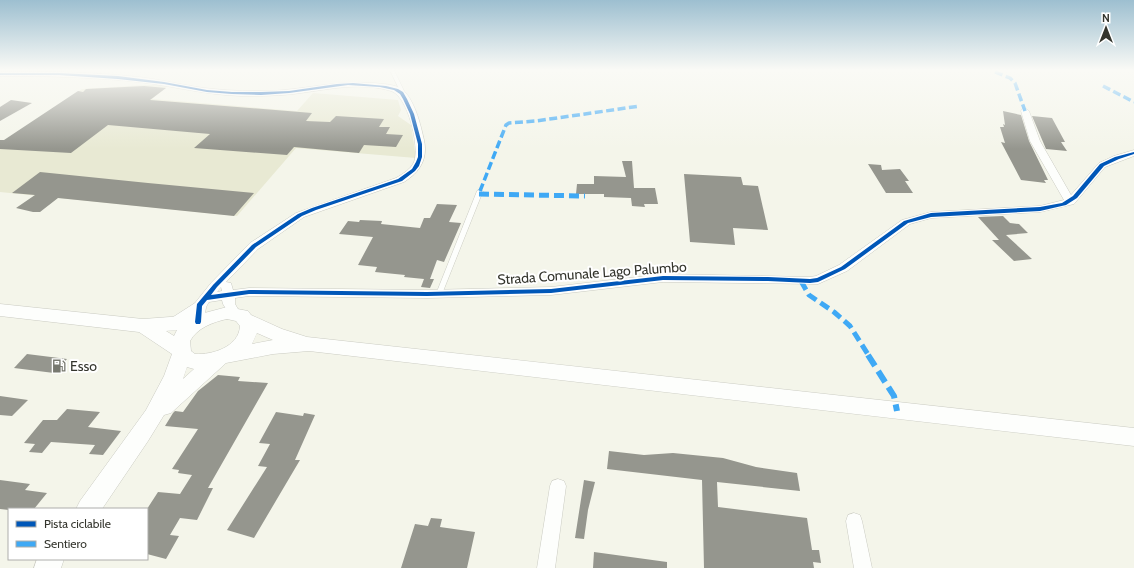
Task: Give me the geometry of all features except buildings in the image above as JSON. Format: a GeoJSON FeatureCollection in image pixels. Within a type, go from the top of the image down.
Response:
{"type":"FeatureCollection","features":[{"type":"Feature","properties":{"kind":"main road"},"geometry":{"type":"LineString","coordinates":[[89,508],[154,415],[176,375],[181,352],[180,343],[182,337],[201,309]]}},
{"type":"Feature","properties":{"kind":"main road"},"geometry":{"type":"LineString","coordinates":[[0,310],[143,326],[171,324],[201,309],[219,314],[241,317],[276,334],[309,344],[1134,437]]}},
{"type":"Feature","properties":{"kind":"main road"},"geometry":{"type":"LineString","coordinates":[[154,415],[192,381],[237,349],[247,337],[249,325],[241,317]]}},
{"type":"Feature","properties":{"kind":"main road"},"geometry":{"type":"LineString","coordinates":[[143,326],[181,352],[186,359],[197,362],[211,362],[273,347],[309,344]]}},
{"type":"Feature","properties":{"kind":"street"},"geometry":{"type":"LineString","coordinates":[[201,309],[228,273],[254,246],[300,215],[400,180],[411,174],[416,169],[421,147],[416,124],[404,97]]}},
{"type":"Feature","properties":{"kind":"street"},"geometry":{"type":"LineString","coordinates":[[1026,111],[1035,141],[1070,202],[1102,165],[1134,153]]}},
{"type":"Feature","properties":{"kind":"street","name":"Strada Comunale Lago Palumbo"},"geometry":{"type":"LineString","coordinates":[[201,309],[227,294],[249,292],[439,294],[551,291],[664,278],[810,281],[818,280],[843,268],[912,219],[931,215],[1040,209],[1056,207],[1070,202]]}},
{"type":"Feature","properties":{"kind":"street"},"geometry":{"type":"LineString","coordinates":[[228,273],[227,294],[229,304],[241,317]]}},
{"type":"Feature","properties":{"kind":"street"},"geometry":{"type":"LineString","coordinates":[[546,568],[558,486]]}},
{"type":"Feature","properties":{"kind":"street"},"geometry":{"type":"LineString","coordinates":[[854,520],[864,568]]}},
{"type":"Feature","properties":{"kind":"lane"},"geometry":{"type":"LineString","coordinates":[[439,294],[480,191]]}},
{"type":"Feature","properties":{"kind":"green space"},"geometry":{"type":"Polygon","coordinates":[[[71,97],[155,97],[152,99],[297,111],[310,97],[356,97],[398,100],[401,110],[398,116],[411,125],[416,158],[296,148],[237,216],[0,192],[0,144],[71,97]]]}},
{"type":"Feature","properties":{"kind":"marked path"},"geometry":{"type":"LineString","coordinates":[[1020,97],[1025,111]]}},
{"type":"Feature","properties":{"kind":"marked path"},"geometry":{"type":"LineString","coordinates":[[1123,97],[1134,102]]}},
{"type":"Feature","properties":{"kind":"marked path"},"geometry":{"type":"LineString","coordinates":[[480,191],[506,125],[509,123],[536,121],[640,106]]}},
{"type":"Feature","properties":{"kind":"marked path"},"geometry":{"type":"LineString","coordinates":[[479,194],[585,196]]}},
{"type":"Feature","properties":{"kind":"marked path"},"geometry":{"type":"LineString","coordinates":[[801,281],[809,295],[834,312],[850,326],[894,396],[897,411]]}},
{"type":"Feature","properties":{"kind":"cycle path"},"geometry":{"type":"LineString","coordinates":[[198,322],[199,306],[215,286],[254,246],[300,215],[400,180],[413,170],[419,162],[421,151],[412,114],[403,97]]}},
{"type":"Feature","properties":{"kind":"cycle path"},"geometry":{"type":"LineString","coordinates":[[205,298],[249,292],[427,294],[551,291],[663,278],[818,280],[843,268],[906,222],[931,215],[1040,209],[1064,204],[1075,197],[1102,165],[1117,158],[1134,153]]}},
{"type":"Feature","properties":{"kind":"place","name":"Esso"},"geometry":{"type":"Point","coordinates":[59,366]}}]}
